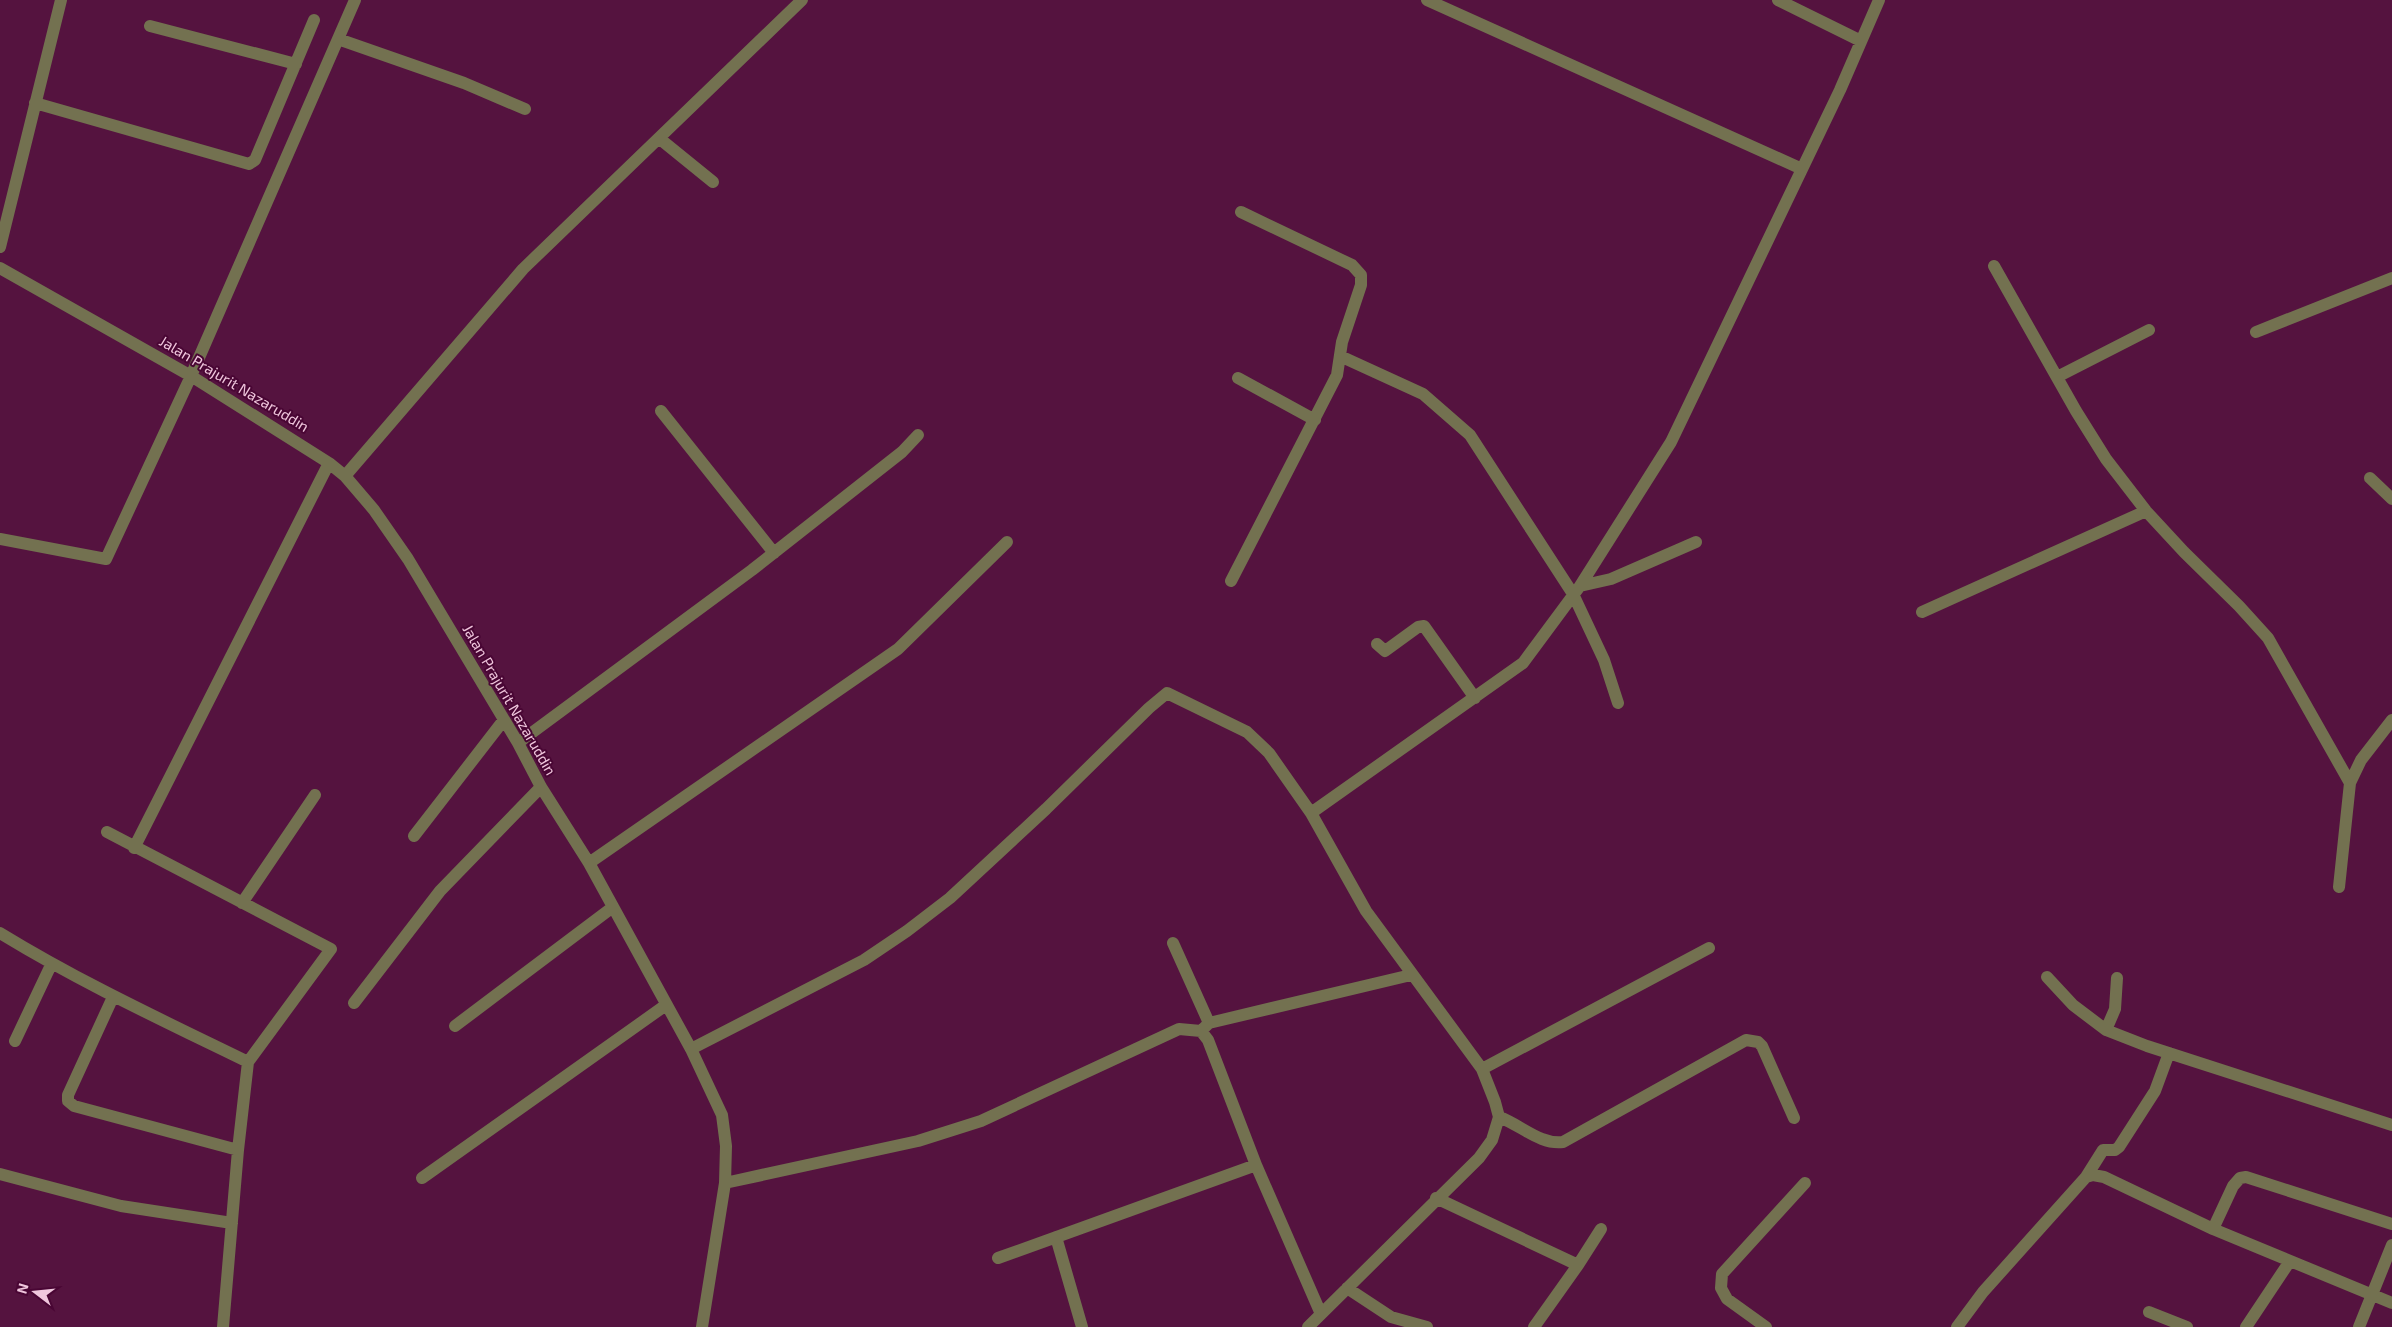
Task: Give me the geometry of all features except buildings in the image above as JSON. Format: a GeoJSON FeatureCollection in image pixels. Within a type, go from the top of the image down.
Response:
{"type":"FeatureCollection","features":[{"type":"Feature","properties":{"kind":"street"},"geometry":{"type":"LineString","coordinates":[[0,247],[61,0]]}},
{"type":"Feature","properties":{"kind":"street"},"geometry":{"type":"LineString","coordinates":[[0,539],[106,559],[191,376],[356,0]]}},
{"type":"Feature","properties":{"kind":"street"},"geometry":{"type":"LineString","coordinates":[[345,476],[523,269],[660,139],[802,0]]}},
{"type":"Feature","properties":{"kind":"street"},"geometry":{"type":"LineString","coordinates":[[1427,0],[1802,169]]}},
{"type":"Feature","properties":{"kind":"street"},"geometry":{"type":"LineString","coordinates":[[1778,0],[1861,41]]}},
{"type":"Feature","properties":{"kind":"street"},"geometry":{"type":"LineString","coordinates":[[1311,812],[1476,698],[1523,663],[1549,631],[1671,442],[1802,169],[1879,0]]}},
{"type":"Feature","properties":{"kind":"street"},"geometry":{"type":"LineString","coordinates":[[35,103],[249,164],[255,160],[314,20]]}},
{"type":"Feature","properties":{"kind":"street"},"geometry":{"type":"LineString","coordinates":[[150,26],[296,64]]}},
{"type":"Feature","properties":{"kind":"street"},"geometry":{"type":"LineString","coordinates":[[338,39],[464,83],[524,110]]}},
{"type":"Feature","properties":{"kind":"street"},"geometry":{"type":"LineString","coordinates":[[660,139],[714,182]]}},
{"type":"Feature","properties":{"kind":"street"},"geometry":{"type":"LineString","coordinates":[[1231,581],[1337,375],[1342,342],[1361,285],[1360,275],[1352,265],[1241,212]]}},
{"type":"Feature","properties":{"kind":"street"},"geometry":{"type":"LineString","coordinates":[[1994,266],[2056,376],[2106,459],[2146,510],[2268,638],[2350,782]]}},
{"type":"Feature","properties":{"kind":"street","name":"Jalan Prajurit Nazaruddin"},"geometry":{"type":"LineString","coordinates":[[0,268],[191,376],[329,463],[345,476],[374,510],[408,559],[503,721],[518,743],[541,787],[589,863],[692,1049],[722,1114],[726,1146],[725,1183],[702,1327]]}},
{"type":"Feature","properties":{"kind":"street"},"geometry":{"type":"LineString","coordinates":[[2256,332],[2392,278]]}},
{"type":"Feature","properties":{"kind":"street"},"geometry":{"type":"LineString","coordinates":[[2056,376],[2149,330]]}},
{"type":"Feature","properties":{"kind":"street"},"geometry":{"type":"LineString","coordinates":[[1340,356],[1424,394],[1470,435],[1576,590],[1604,660],[1618,703]]}},
{"type":"Feature","properties":{"kind":"street"},"geometry":{"type":"LineString","coordinates":[[1238,378],[1315,420]]}},
{"type":"Feature","properties":{"kind":"street"},"geometry":{"type":"LineString","coordinates":[[661,410],[774,553]]}},
{"type":"Feature","properties":{"kind":"street"},"geometry":{"type":"LineString","coordinates":[[518,743],[774,553],[902,452],[918,435]]}},
{"type":"Feature","properties":{"kind":"street"},"geometry":{"type":"LineString","coordinates":[[134,848],[329,463]]}},
{"type":"Feature","properties":{"kind":"street"},"geometry":{"type":"LineString","coordinates":[[2370,478],[2392,499]]}},
{"type":"Feature","properties":{"kind":"street"},"geometry":{"type":"LineString","coordinates":[[1922,612],[2146,510]]}},
{"type":"Feature","properties":{"kind":"street"},"geometry":{"type":"LineString","coordinates":[[589,863],[898,649],[1007,542]]}},
{"type":"Feature","properties":{"kind":"street"},"geometry":{"type":"LineString","coordinates":[[1576,590],[1610,579],[1696,542]]}},
{"type":"Feature","properties":{"kind":"street"},"geometry":{"type":"LineString","coordinates":[[1377,644],[1385,651],[1418,627],[1424,626],[1476,698]]}},
{"type":"Feature","properties":{"kind":"street"},"geometry":{"type":"LineString","coordinates":[[692,1049],[864,960],[907,931],[950,898],[1167,693],[1247,732],[1269,754],[1311,812],[1366,911],[1411,975],[1482,1069],[1495,1102],[1498,1117],[1492,1140],[1479,1158],[1436,1198],[1308,1327]]}},
{"type":"Feature","properties":{"kind":"street"},"geometry":{"type":"LineString","coordinates":[[2338,888],[2350,782],[2361,760],[2392,720]]}},
{"type":"Feature","properties":{"kind":"street"},"geometry":{"type":"LineString","coordinates":[[414,836],[503,721]]}},
{"type":"Feature","properties":{"kind":"street"},"geometry":{"type":"LineString","coordinates":[[354,1003],[440,891],[541,787]]}},
{"type":"Feature","properties":{"kind":"street"},"geometry":{"type":"LineString","coordinates":[[242,903],[315,795]]}},
{"type":"Feature","properties":{"kind":"street"},"geometry":{"type":"LineString","coordinates":[[107,832],[134,848],[331,949],[248,1062],[238,1150],[223,1327]]}},
{"type":"Feature","properties":{"kind":"street"},"geometry":{"type":"LineString","coordinates":[[455,1026],[613,907]]}},
{"type":"Feature","properties":{"kind":"street"},"geometry":{"type":"LineString","coordinates":[[0,933],[51,965],[248,1062]]}},
{"type":"Feature","properties":{"kind":"street"},"geometry":{"type":"LineString","coordinates":[[1173,943],[1256,1165],[1321,1314]]}},
{"type":"Feature","properties":{"kind":"street"},"geometry":{"type":"LineString","coordinates":[[1482,1069],[1710,948]]}},
{"type":"Feature","properties":{"kind":"street"},"geometry":{"type":"LineString","coordinates":[[15,1041],[51,965]]}},
{"type":"Feature","properties":{"kind":"street"},"geometry":{"type":"LineString","coordinates":[[725,1183],[918,1141],[965,1127],[1179,1029],[1205,1027],[1411,975]]}},
{"type":"Feature","properties":{"kind":"street"},"geometry":{"type":"LineString","coordinates":[[2047,977],[2073,1004],[2106,1030],[2169,1053],[2392,1125]]}},
{"type":"Feature","properties":{"kind":"street"},"geometry":{"type":"LineString","coordinates":[[2106,1030],[2115,1009],[2117,978]]}},
{"type":"Feature","properties":{"kind":"street"},"geometry":{"type":"LineString","coordinates":[[114,997],[68,1095],[68,1101],[74,1106],[238,1150]]}},
{"type":"Feature","properties":{"kind":"street"},"geometry":{"type":"LineString","coordinates":[[422,1178],[666,1005]]}},
{"type":"Feature","properties":{"kind":"street"},"geometry":{"type":"LineString","coordinates":[[1498,1117],[1517,1124],[1544,1141],[1553,1143],[1563,1142],[1746,1040],[1758,1042],[1762,1046],[1794,1118]]}},
{"type":"Feature","properties":{"kind":"street"},"geometry":{"type":"LineString","coordinates":[[1957,1327],[1983,1292],[2086,1177],[2103,1150],[2115,1150],[2120,1147],[2155,1091],[2169,1053]]}},
{"type":"Feature","properties":{"kind":"street"},"geometry":{"type":"LineString","coordinates":[[998,1258],[1256,1165]]}},
{"type":"Feature","properties":{"kind":"street"},"geometry":{"type":"LineString","coordinates":[[0,1174],[121,1206],[232,1223]]}},
{"type":"Feature","properties":{"kind":"street"},"geometry":{"type":"LineString","coordinates":[[2086,1177],[2093,1175],[2104,1177],[2213,1229],[2392,1303]]}},
{"type":"Feature","properties":{"kind":"street"},"geometry":{"type":"LineString","coordinates":[[2213,1229],[2233,1186],[2240,1178],[2246,1178],[2392,1224]]}},
{"type":"Feature","properties":{"kind":"street"},"geometry":{"type":"LineString","coordinates":[[1766,1327],[1728,1298],[1721,1288],[1722,1274],[1805,1183]]}},
{"type":"Feature","properties":{"kind":"street"},"geometry":{"type":"LineString","coordinates":[[1436,1198],[1578,1265]]}},
{"type":"Feature","properties":{"kind":"street"},"geometry":{"type":"LineString","coordinates":[[1534,1327],[1578,1265],[1600,1229]]}},
{"type":"Feature","properties":{"kind":"street"},"geometry":{"type":"LineString","coordinates":[[1056,1237],[1082,1327]]}},
{"type":"Feature","properties":{"kind":"street"},"geometry":{"type":"LineString","coordinates":[[2359,1327],[2392,1245]]}},
{"type":"Feature","properties":{"kind":"street"},"geometry":{"type":"LineString","coordinates":[[2246,1327],[2290,1261]]}},
{"type":"Feature","properties":{"kind":"street"},"geometry":{"type":"LineString","coordinates":[[1347,1288],[1391,1317],[1427,1327]]}},
{"type":"Feature","properties":{"kind":"street"},"geometry":{"type":"LineString","coordinates":[[2149,1312],[2187,1327]]}}]}
